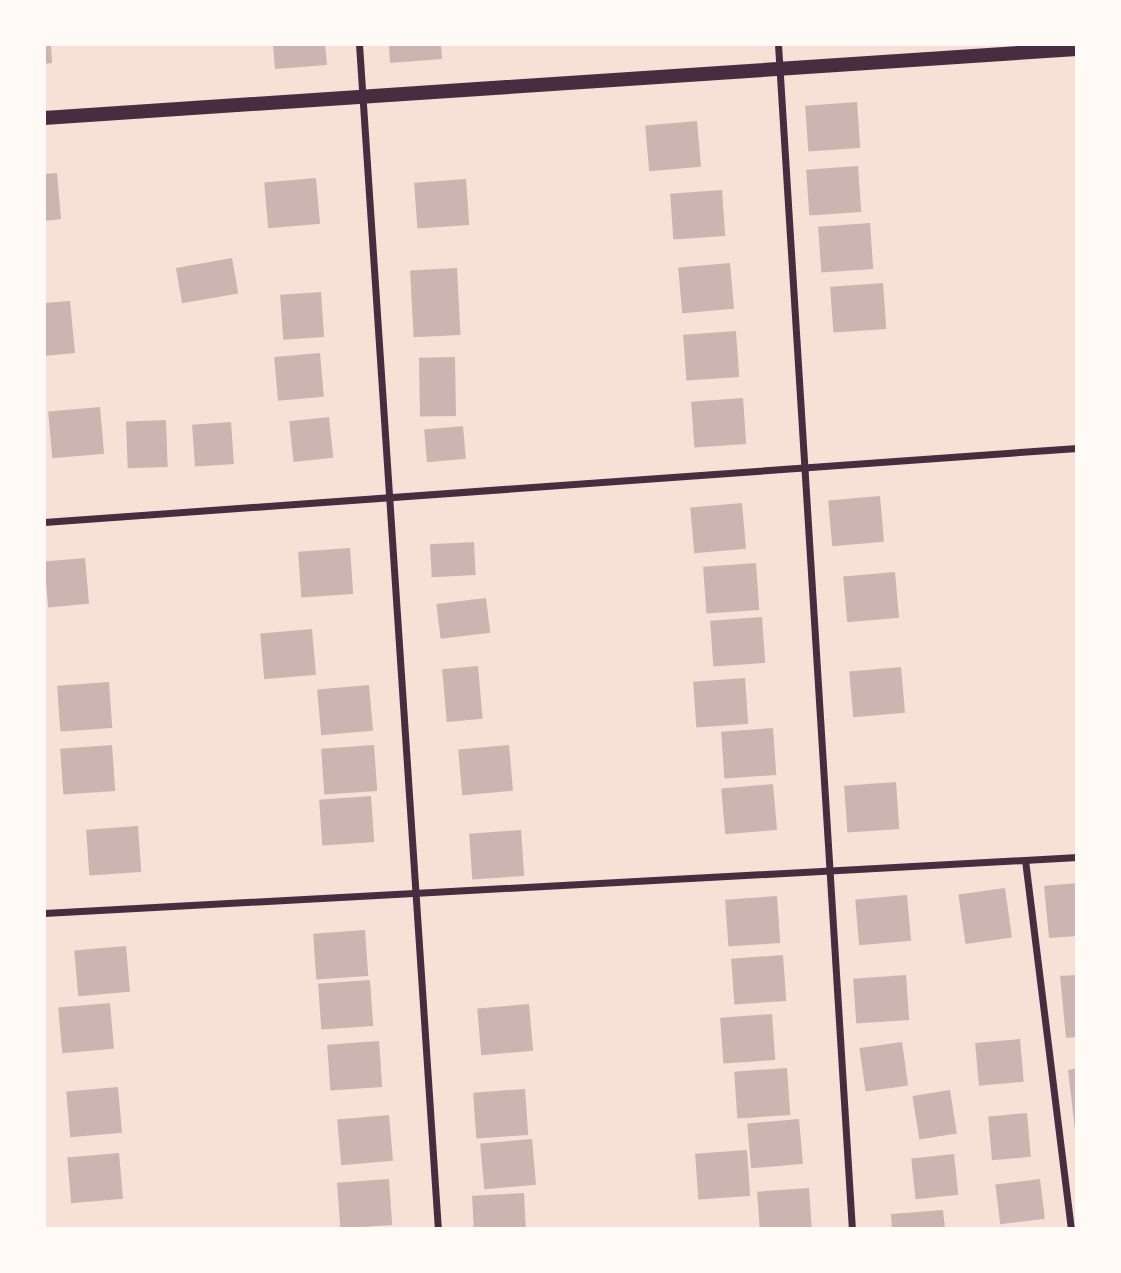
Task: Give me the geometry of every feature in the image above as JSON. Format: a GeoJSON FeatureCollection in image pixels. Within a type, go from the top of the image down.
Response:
{"type":"FeatureCollection","features":[{"type":"Feature","properties":{"kind":"main road"},"geometry":{"type":"LineString","coordinates":[[44,118],[363,100],[1077,49]]}},
{"type":"Feature","properties":{"kind":"street"},"geometry":{"type":"LineString","coordinates":[[359,44],[388,496],[418,892],[438,1229]]}},
{"type":"Feature","properties":{"kind":"street"},"geometry":{"type":"LineString","coordinates":[[778,44],[852,1229]]}},
{"type":"Feature","properties":{"kind":"street"},"geometry":{"type":"LineString","coordinates":[[44,522],[1077,448]]}},
{"type":"Feature","properties":{"kind":"street"},"geometry":{"type":"LineString","coordinates":[[44,913],[1077,857]]}},
{"type":"Feature","properties":{"kind":"street"},"geometry":{"type":"LineString","coordinates":[[1025,860],[1071,1229]]}},
{"type":"Feature","properties":{"kind":"building"},"geometry":{"type":"Polygon","coordinates":[[[44,44],[51,44],[52,63],[44,64],[44,44]]]}},
{"type":"Feature","properties":{"kind":"building"},"geometry":{"type":"Polygon","coordinates":[[[273,44],[325,44],[327,65],[275,69],[273,44]]]}},
{"type":"Feature","properties":{"kind":"building"},"geometry":{"type":"Polygon","coordinates":[[[389,44],[441,44],[442,59],[390,63],[389,44]]]}},
{"type":"Feature","properties":{"kind":"building"},"geometry":{"type":"Polygon","coordinates":[[[857,102],[860,148],[808,152],[805,106],[857,102]]]}},
{"type":"Feature","properties":{"kind":"building"},"geometry":{"type":"Polygon","coordinates":[[[697,121],[701,167],[649,171],[645,126],[697,121]]]}},
{"type":"Feature","properties":{"kind":"building"},"geometry":{"type":"Polygon","coordinates":[[[858,166],[861,212],[809,216],[806,170],[858,166]]]}},
{"type":"Feature","properties":{"kind":"building"},"geometry":{"type":"Polygon","coordinates":[[[57,173],[61,219],[44,221],[44,174],[57,173]]]}},
{"type":"Feature","properties":{"kind":"building"},"geometry":{"type":"Polygon","coordinates":[[[316,178],[320,224],[268,228],[264,183],[316,178]]]}},
{"type":"Feature","properties":{"kind":"building"},"geometry":{"type":"Polygon","coordinates":[[[466,179],[469,225],[417,229],[414,183],[466,179]]]}},
{"type":"Feature","properties":{"kind":"building"},"geometry":{"type":"Polygon","coordinates":[[[722,190],[725,236],[673,240],[670,194],[722,190]]]}},
{"type":"Feature","properties":{"kind":"building"},"geometry":{"type":"Polygon","coordinates":[[[870,223],[873,269],[821,273],[818,227],[870,223]]]}},
{"type":"Feature","properties":{"kind":"building"},"geometry":{"type":"Polygon","coordinates":[[[232,258],[238,293],[182,303],[176,268],[232,258]]]}},
{"type":"Feature","properties":{"kind":"building"},"geometry":{"type":"Polygon","coordinates":[[[730,263],[734,309],[682,313],[678,268],[730,263]]]}},
{"type":"Feature","properties":{"kind":"building"},"geometry":{"type":"Polygon","coordinates":[[[457,268],[461,335],[414,337],[410,270],[457,268]]]}},
{"type":"Feature","properties":{"kind":"building"},"geometry":{"type":"Polygon","coordinates":[[[883,283],[886,329],[833,333],[830,287],[883,283]]]}},
{"type":"Feature","properties":{"kind":"building"},"geometry":{"type":"Polygon","coordinates":[[[321,292],[324,337],[283,340],[280,295],[321,292]]]}},
{"type":"Feature","properties":{"kind":"building"},"geometry":{"type":"Polygon","coordinates":[[[70,301],[75,353],[44,356],[44,303],[70,301]]]}},
{"type":"Feature","properties":{"kind":"building"},"geometry":{"type":"Polygon","coordinates":[[[736,331],[739,377],[686,381],[683,335],[736,331]]]}},
{"type":"Feature","properties":{"kind":"building"},"geometry":{"type":"Polygon","coordinates":[[[320,353],[324,397],[278,401],[274,357],[320,353]]]}},
{"type":"Feature","properties":{"kind":"building"},"geometry":{"type":"Polygon","coordinates":[[[455,357],[456,416],[420,417],[419,358],[455,357]]]}},
{"type":"Feature","properties":{"kind":"building"},"geometry":{"type":"Polygon","coordinates":[[[743,398],[746,444],[694,448],[691,402],[743,398]]]}},
{"type":"Feature","properties":{"kind":"building"},"geometry":{"type":"Polygon","coordinates":[[[100,407],[104,454],[52,458],[48,412],[100,407]]]}},
{"type":"Feature","properties":{"kind":"building"},"geometry":{"type":"Polygon","coordinates":[[[329,417],[333,458],[294,462],[289,421],[329,417]]]}},
{"type":"Feature","properties":{"kind":"building"},"geometry":{"type":"Polygon","coordinates":[[[166,420],[168,467],[128,468],[126,421],[166,420]]]}},
{"type":"Feature","properties":{"kind":"building"},"geometry":{"type":"Polygon","coordinates":[[[231,422],[234,464],[195,467],[192,425],[231,422]]]}},
{"type":"Feature","properties":{"kind":"building"},"geometry":{"type":"Polygon","coordinates":[[[463,426],[466,459],[427,462],[424,429],[463,426]]]}},
{"type":"Feature","properties":{"kind":"building"},"geometry":{"type":"Polygon","coordinates":[[[880,496],[884,542],[832,546],[828,501],[880,496]]]}},
{"type":"Feature","properties":{"kind":"building"},"geometry":{"type":"Polygon","coordinates":[[[742,503],[746,549],[694,553],[690,508],[742,503]]]}},
{"type":"Feature","properties":{"kind":"building"},"geometry":{"type":"Polygon","coordinates":[[[474,542],[476,575],[432,577],[430,544],[474,542]]]}},
{"type":"Feature","properties":{"kind":"building"},"geometry":{"type":"Polygon","coordinates":[[[350,548],[353,594],[301,598],[298,552],[350,548]]]}},
{"type":"Feature","properties":{"kind":"building"},"geometry":{"type":"Polygon","coordinates":[[[85,558],[89,604],[48,607],[44,562],[85,558]]]}},
{"type":"Feature","properties":{"kind":"building"},"geometry":{"type":"Polygon","coordinates":[[[756,563],[759,610],[706,614],[703,567],[756,563]]]}},
{"type":"Feature","properties":{"kind":"building"},"geometry":{"type":"Polygon","coordinates":[[[895,572],[899,618],[847,622],[843,577],[895,572]]]}},
{"type":"Feature","properties":{"kind":"building"},"geometry":{"type":"Polygon","coordinates":[[[486,598],[490,633],[441,639],[436,604],[486,598]]]}},
{"type":"Feature","properties":{"kind":"building"},"geometry":{"type":"Polygon","coordinates":[[[762,617],[765,663],[713,667],[710,621],[762,617]]]}},
{"type":"Feature","properties":{"kind":"building"},"geometry":{"type":"Polygon","coordinates":[[[312,629],[316,675],[264,679],[260,634],[312,629]]]}},
{"type":"Feature","properties":{"kind":"building"},"geometry":{"type":"Polygon","coordinates":[[[478,666],[483,719],[447,722],[442,669],[478,666]]]}},
{"type":"Feature","properties":{"kind":"building"},"geometry":{"type":"Polygon","coordinates":[[[901,667],[905,713],[853,717],[849,672],[901,667]]]}},
{"type":"Feature","properties":{"kind":"building"},"geometry":{"type":"Polygon","coordinates":[[[745,678],[748,724],[696,728],[693,682],[745,678]]]}},
{"type":"Feature","properties":{"kind":"building"},"geometry":{"type":"Polygon","coordinates":[[[109,682],[112,728],[60,732],[57,686],[109,682]]]}},
{"type":"Feature","properties":{"kind":"building"},"geometry":{"type":"Polygon","coordinates":[[[369,685],[373,731],[321,735],[317,690],[369,685]]]}},
{"type":"Feature","properties":{"kind":"building"},"geometry":{"type":"Polygon","coordinates":[[[773,728],[776,775],[724,779],[721,732],[773,728]]]}},
{"type":"Feature","properties":{"kind":"building"},"geometry":{"type":"Polygon","coordinates":[[[112,745],[115,791],[63,795],[60,749],[112,745]]]}},
{"type":"Feature","properties":{"kind":"building"},"geometry":{"type":"Polygon","coordinates":[[[374,745],[377,791],[324,795],[321,749],[374,745]]]}},
{"type":"Feature","properties":{"kind":"building"},"geometry":{"type":"Polygon","coordinates":[[[509,745],[513,791],[462,795],[458,749],[509,745]]]}},
{"type":"Feature","properties":{"kind":"building"},"geometry":{"type":"Polygon","coordinates":[[[896,782],[899,829],[847,833],[844,786],[896,782]]]}},
{"type":"Feature","properties":{"kind":"building"},"geometry":{"type":"Polygon","coordinates":[[[773,784],[777,830],[725,834],[721,789],[773,784]]]}},
{"type":"Feature","properties":{"kind":"building"},"geometry":{"type":"Polygon","coordinates":[[[371,796],[374,842],[322,846],[319,800],[371,796]]]}},
{"type":"Feature","properties":{"kind":"building"},"geometry":{"type":"Polygon","coordinates":[[[138,826],[141,872],[89,876],[86,830],[138,826]]]}},
{"type":"Feature","properties":{"kind":"building"},"geometry":{"type":"Polygon","coordinates":[[[521,830],[524,876],[472,880],[469,834],[521,830]]]}},
{"type":"Feature","properties":{"kind":"building"},"geometry":{"type":"Polygon","coordinates":[[[1077,883],[1077,936],[1049,938],[1044,886],[1077,883]]]}},
{"type":"Feature","properties":{"kind":"building"},"geometry":{"type":"Polygon","coordinates":[[[1005,888],[1012,938],[965,944],[958,895],[1005,888]]]}},
{"type":"Feature","properties":{"kind":"building"},"geometry":{"type":"Polygon","coordinates":[[[907,895],[911,941],[859,945],[855,900],[907,895]]]}},
{"type":"Feature","properties":{"kind":"building"},"geometry":{"type":"Polygon","coordinates":[[[777,896],[780,943],[728,947],[725,900],[777,896]]]}},
{"type":"Feature","properties":{"kind":"building"},"geometry":{"type":"Polygon","coordinates":[[[365,930],[368,976],[316,980],[313,934],[365,930]]]}},
{"type":"Feature","properties":{"kind":"building"},"geometry":{"type":"Polygon","coordinates":[[[126,946],[130,992],[78,996],[74,951],[126,946]]]}},
{"type":"Feature","properties":{"kind":"building"},"geometry":{"type":"Polygon","coordinates":[[[783,955],[786,1001],[734,1005],[731,959],[783,955]]]}},
{"type":"Feature","properties":{"kind":"building"},"geometry":{"type":"Polygon","coordinates":[[[906,975],[909,1020],[856,1024],[853,979],[906,975]]]}},
{"type":"Feature","properties":{"kind":"building"},"geometry":{"type":"Polygon","coordinates":[[[1077,975],[1077,1037],[1066,1038],[1060,976],[1077,975]]]}},
{"type":"Feature","properties":{"kind":"building"},"geometry":{"type":"Polygon","coordinates":[[[370,980],[373,1026],[321,1030],[318,984],[370,980]]]}},
{"type":"Feature","properties":{"kind":"building"},"geometry":{"type":"Polygon","coordinates":[[[110,1003],[114,1049],[62,1053],[58,1008],[110,1003]]]}},
{"type":"Feature","properties":{"kind":"building"},"geometry":{"type":"Polygon","coordinates":[[[529,1004],[533,1051],[481,1055],[477,1009],[529,1004]]]}},
{"type":"Feature","properties":{"kind":"building"},"geometry":{"type":"Polygon","coordinates":[[[772,1014],[775,1060],[723,1064],[720,1018],[772,1014]]]}},
{"type":"Feature","properties":{"kind":"building"},"geometry":{"type":"Polygon","coordinates":[[[1020,1039],[1024,1082],[979,1086],[975,1043],[1020,1039]]]}},
{"type":"Feature","properties":{"kind":"building"},"geometry":{"type":"Polygon","coordinates":[[[379,1041],[382,1087],[330,1091],[327,1045],[379,1041]]]}},
{"type":"Feature","properties":{"kind":"building"},"geometry":{"type":"Polygon","coordinates":[[[902,1042],[908,1086],[866,1092],[859,1048],[902,1042]]]}},
{"type":"Feature","properties":{"kind":"building"},"geometry":{"type":"Polygon","coordinates":[[[787,1068],[790,1115],[737,1119],[734,1072],[787,1068]]]}},
{"type":"Feature","properties":{"kind":"building"},"geometry":{"type":"Polygon","coordinates":[[[1077,1068],[1077,1130],[1075,1130],[1068,1070],[1077,1068]]]}},
{"type":"Feature","properties":{"kind":"building"},"geometry":{"type":"Polygon","coordinates":[[[118,1087],[122,1133],[70,1137],[66,1092],[118,1087]]]}},
{"type":"Feature","properties":{"kind":"building"},"geometry":{"type":"Polygon","coordinates":[[[525,1089],[528,1135],[476,1139],[473,1093],[525,1089]]]}},
{"type":"Feature","properties":{"kind":"building"},"geometry":{"type":"Polygon","coordinates":[[[950,1090],[957,1133],[919,1139],[912,1096],[950,1090]]]}},
{"type":"Feature","properties":{"kind":"building"},"geometry":{"type":"Polygon","coordinates":[[[1027,1113],[1031,1157],[992,1160],[988,1116],[1027,1113]]]}},
{"type":"Feature","properties":{"kind":"building"},"geometry":{"type":"Polygon","coordinates":[[[389,1115],[393,1161],[341,1165],[337,1120],[389,1115]]]}},
{"type":"Feature","properties":{"kind":"building"},"geometry":{"type":"Polygon","coordinates":[[[799,1119],[803,1164],[751,1168],[747,1124],[799,1119]]]}},
{"type":"Feature","properties":{"kind":"building"},"geometry":{"type":"Polygon","coordinates":[[[532,1139],[536,1185],[484,1189],[480,1144],[532,1139]]]}},
{"type":"Feature","properties":{"kind":"building"},"geometry":{"type":"Polygon","coordinates":[[[747,1150],[750,1196],[698,1200],[695,1154],[747,1150]]]}},
{"type":"Feature","properties":{"kind":"building"},"geometry":{"type":"Polygon","coordinates":[[[119,1153],[123,1199],[71,1203],[67,1158],[119,1153]]]}},
{"type":"Feature","properties":{"kind":"building"},"geometry":{"type":"Polygon","coordinates":[[[954,1154],[958,1195],[916,1199],[911,1158],[954,1154]]]}},
{"type":"Feature","properties":{"kind":"building"},"geometry":{"type":"Polygon","coordinates":[[[389,1179],[392,1225],[340,1229],[337,1183],[389,1179]]]}},
{"type":"Feature","properties":{"kind":"building"},"geometry":{"type":"Polygon","coordinates":[[[1040,1179],[1045,1219],[1000,1224],[995,1184],[1040,1179]]]}},
{"type":"Feature","properties":{"kind":"building"},"geometry":{"type":"Polygon","coordinates":[[[809,1188],[812,1229],[760,1229],[757,1192],[809,1188]]]}},
{"type":"Feature","properties":{"kind":"building"},"geometry":{"type":"Polygon","coordinates":[[[524,1193],[526,1229],[474,1229],[472,1196],[524,1193]]]}},
{"type":"Feature","properties":{"kind":"building"},"geometry":{"type":"Polygon","coordinates":[[[943,1210],[945,1229],[892,1229],[891,1214],[943,1210]]]}}]}
